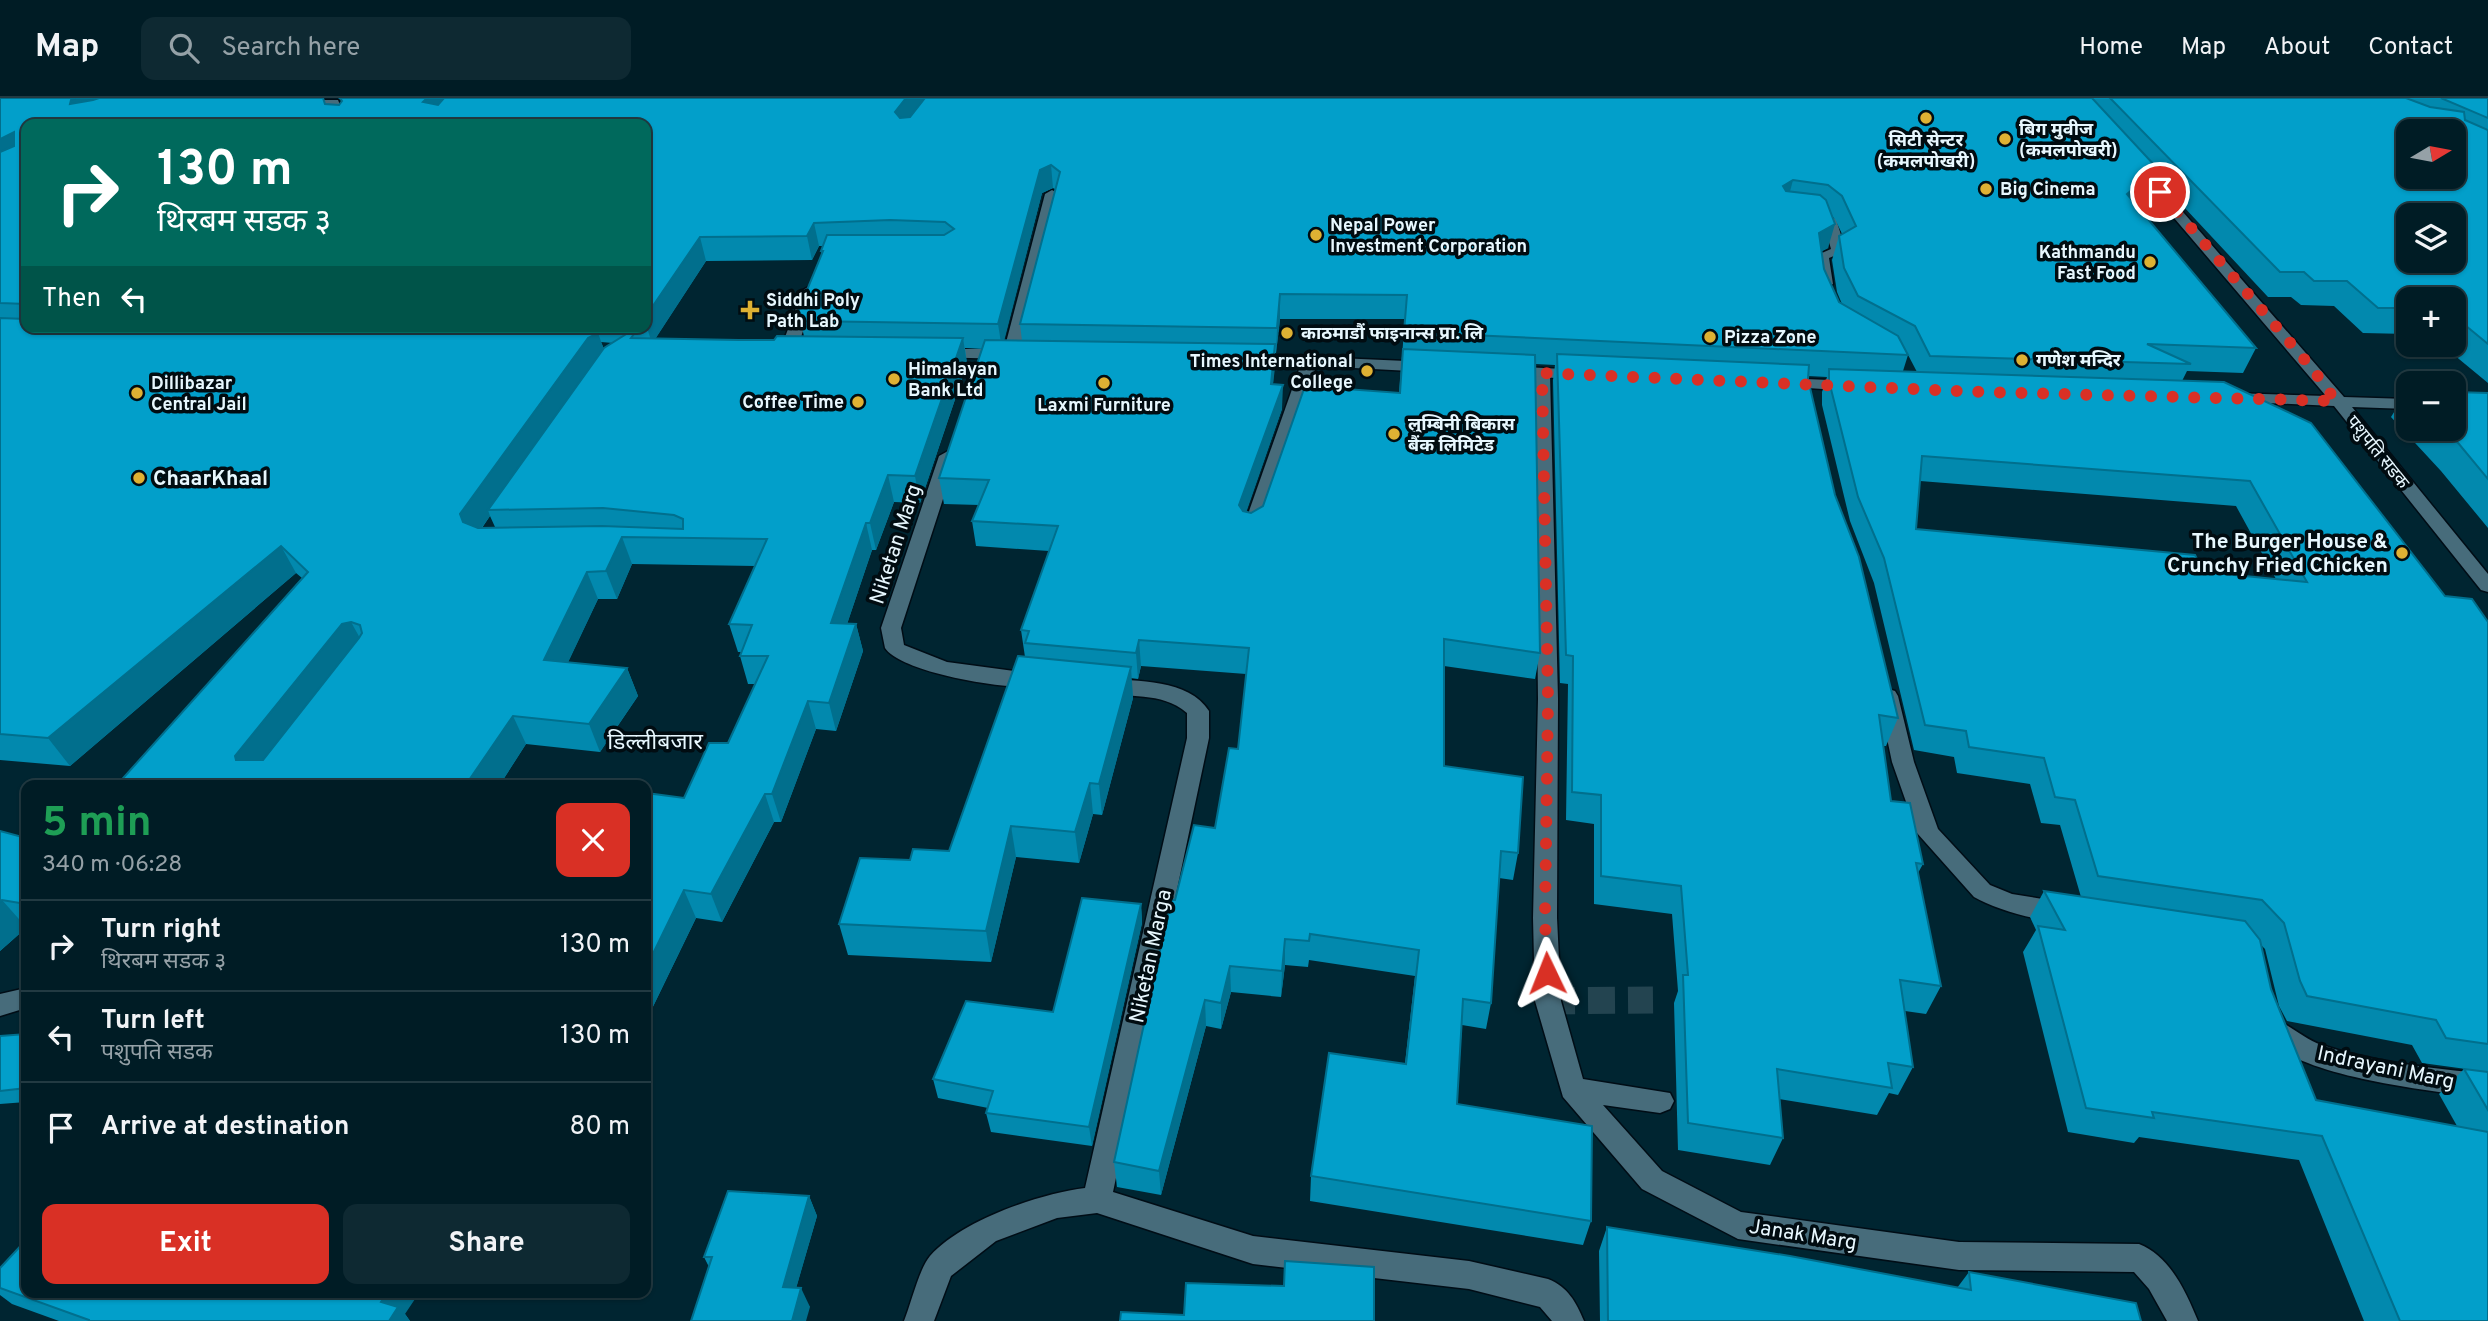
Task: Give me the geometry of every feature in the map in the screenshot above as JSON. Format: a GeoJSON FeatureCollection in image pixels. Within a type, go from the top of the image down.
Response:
{"type":"FeatureCollection","features":[{"type":"Feature","properties":{"kind":"street"},"geometry":{"type":"LineString","coordinates":[[286,110],[306,102],[334,102],[340,119]]}},
{"type":"Feature","properties":{"kind":"street","name":"पशुपति सडक"},"geometry":{"type":"LineString","coordinates":[[2126,154],[2311,367],[2488,586]]}},
{"type":"Feature","properties":{"kind":"street"},"geometry":{"type":"LineString","coordinates":[[926,354],[979,361],[1018,355],[1052,194]]}},
{"type":"Feature","properties":{"kind":"street"},"geometry":{"type":"LineString","coordinates":[[1798,211],[1819,212],[1829,219],[1839,251],[1822,256],[1827,293],[1832,304]]}},
{"type":"Feature","properties":{"kind":"street"},"geometry":{"type":"LineString","coordinates":[[802,352],[793,337],[816,274]]}},
{"type":"Feature","properties":{"kind":"street"},"geometry":{"type":"LineString","coordinates":[[1229,359],[1440,368]]}},
{"type":"Feature","properties":{"kind":"street"},"geometry":{"type":"LineString","coordinates":[[1251,531],[1310,361]]}},
{"type":"Feature","properties":{"kind":"street"},"geometry":{"type":"LineString","coordinates":[[1491,370],[1597,375]]}},
{"type":"Feature","properties":{"kind":"street","name":"Janak Marg"},"geometry":{"type":"LineString","coordinates":[[1542,373],[1548,699],[1545,931],[1548,1000],[1572,1089],[1652,1180],[1738,1224],[1959,1256],[2139,1258],[2150,1266],[2159,1278],[2183,1321]]}},
{"type":"Feature","properties":{"kind":"street"},"geometry":{"type":"LineString","coordinates":[[1770,383],[1812,395],[1863,387]]}},
{"type":"Feature","properties":{"kind":"street"},"geometry":{"type":"LineString","coordinates":[[2211,398],[2396,404]]}},
{"type":"Feature","properties":{"kind":"street","name":"Niketan Marg"},"geometry":{"type":"LineString","coordinates":[[956,432],[891,628],[895,648],[914,660],[938,669],[1060,682]]}},
{"type":"Feature","properties":{"kind":"street"},"geometry":{"type":"LineString","coordinates":[[1884,680],[1903,762],[1928,833],[1982,891],[1993,898],[2008,903],[2088,914]]}},
{"type":"Feature","properties":{"kind":"street","name":"Niketan Marga"},"geometry":{"type":"LineString","coordinates":[[1086,684],[1163,691],[1185,698],[1198,711],[1198,738],[1097,1200]]}},
{"type":"Feature","properties":{"kind":"street"},"geometry":{"type":"LineString","coordinates":[[0,1005],[21,999]]}},
{"type":"Feature","properties":{"kind":"street","name":"Indrayani Marg"},"geometry":{"type":"LineString","coordinates":[[2267,1004],[2274,1030],[2293,1045],[2343,1063],[2448,1082],[2488,1086]]}},
{"type":"Feature","properties":{"kind":"street"},"geometry":{"type":"LineString","coordinates":[[1572,1089],[1660,1101]]}},
{"type":"Feature","properties":{"kind":"street"},"geometry":{"type":"LineString","coordinates":[[919,1321],[940,1266],[986,1231],[1057,1205],[1097,1200],[1253,1250],[1469,1275],[1548,1294],[1560,1305],[1569,1321]]}},
{"type":"Feature","properties":{"kind":"building"},"geometry":{"type":"Polygon","coordinates":[[[0,98],[75,98],[70,104],[99,98],[323,98],[325,104],[339,105],[342,101],[340,98],[427,98],[423,102],[438,105],[444,98],[906,98],[895,112],[900,118],[910,117],[925,98],[2092,98],[2157,168],[2127,194],[2256,348],[2147,344],[2191,364],[1930,356],[1915,326],[1858,296],[1844,268],[1839,236],[1856,226],[1842,196],[1828,185],[1793,180],[1783,186],[1786,191],[1820,195],[1826,200],[1835,224],[1819,233],[1824,269],[1839,302],[1898,336],[1908,355],[1404,332],[1407,295],[1280,294],[1277,328],[1020,324],[1060,172],[1051,165],[1040,170],[998,324],[805,321],[798,312],[827,235],[944,235],[954,229],[945,222],[890,220],[814,223],[807,236],[700,237],[651,309],[651,119],[21,119],[21,304],[0,303],[0,152],[14,146],[14,132],[0,139],[0,98]]]}},
{"type":"Feature","properties":{"kind":"building"},"geometry":{"type":"Polygon","coordinates":[[[2110,98],[2406,98],[2430,107],[2464,112],[2465,119],[2396,119],[2396,189],[2466,189],[2466,120],[2488,130],[2488,344],[2466,326],[2466,287],[2396,287],[2396,308],[2378,308],[2347,281],[2314,281],[2304,272],[2280,272],[2110,98]]]}},
{"type":"Feature","properties":{"kind":"building"},"geometry":{"type":"Polygon","coordinates":[[[2441,98],[2488,98],[2488,118],[2441,98]]]}},
{"type":"Feature","properties":{"kind":"building"},"geometry":{"type":"Polygon","coordinates":[[[0,318],[21,319],[21,333],[598,333],[588,338],[460,514],[463,522],[478,528],[602,526],[683,529],[683,519],[674,515],[603,508],[488,510],[604,348],[628,333],[634,334],[631,338],[739,340],[774,340],[777,336],[963,338],[915,476],[888,475],[870,523],[866,523],[831,623],[856,624],[829,703],[808,701],[772,794],[765,794],[711,894],[684,890],[651,958],[651,794],[684,798],[709,743],[728,743],[768,656],[740,656],[752,625],[729,624],[767,539],[622,537],[606,571],[587,572],[544,660],[627,668],[589,724],[513,716],[469,780],[121,780],[308,572],[281,546],[48,738],[0,734],[0,318]],[[351,622],[342,624],[235,756],[236,760],[263,760],[362,633],[360,625],[351,622]]]}},
{"type":"Feature","properties":{"kind":"building"},"geometry":{"type":"Polygon","coordinates":[[[985,340],[1275,344],[1271,384],[1283,385],[1239,505],[1243,511],[1251,513],[1263,506],[1305,386],[1400,393],[1403,349],[1535,355],[1540,653],[1444,639],[1444,766],[1523,777],[1518,853],[1501,851],[1491,1003],[1463,999],[1457,1104],[1592,1126],[1591,1221],[1311,1176],[1329,1053],[1406,1064],[1419,950],[1310,934],[1309,941],[1285,939],[1282,971],[1230,966],[1221,1003],[1205,1000],[1159,1171],[1114,1162],[1171,900],[1175,900],[1194,825],[1215,828],[1229,748],[1238,749],[1249,648],[1139,640],[1136,653],[1025,643],[1029,631],[1021,630],[1058,526],[972,521],[989,480],[939,478],[985,340]]]}},
{"type":"Feature","properties":{"kind":"building"},"geometry":{"type":"Polygon","coordinates":[[[1557,354],[1809,365],[1808,379],[1835,495],[1859,557],[1898,718],[1879,715],[1891,801],[1910,803],[1923,864],[1916,863],[1941,986],[1900,980],[1913,1067],[1888,1063],[1892,1088],[1777,1069],[1783,1138],[1688,1123],[1683,975],[1688,975],[1681,886],[1601,876],[1601,795],[1572,792],[1573,656],[1566,655],[1557,354]]]}},
{"type":"Feature","properties":{"kind":"building"},"geometry":{"type":"Polygon","coordinates":[[[1829,369],[2224,382],[2311,423],[2445,596],[2472,599],[2488,622],[2488,1044],[2446,1038],[2436,1020],[2307,996],[2300,981],[2284,923],[2262,900],[2098,876],[2075,800],[2055,797],[2044,758],[1969,747],[1966,731],[1925,725],[1884,558],[1858,497],[1829,381],[1829,369]],[[1922,456],[1916,529],[2195,555],[2204,572],[2307,582],[2250,481],[1922,456]]]}},
{"type":"Feature","properties":{"kind":"building"},"geometry":{"type":"Polygon","coordinates":[[[2466,392],[2488,393],[2488,479],[2456,441],[2466,441],[2466,392]]]}},
{"type":"Feature","properties":{"kind":"building"},"geometry":{"type":"Polygon","coordinates":[[[1018,656],[1131,667],[1099,784],[1090,783],[1075,832],[1011,826],[986,931],[839,924],[860,858],[910,860],[913,849],[949,851],[1018,656]]]}},
{"type":"Feature","properties":{"kind":"building"},"geometry":{"type":"Polygon","coordinates":[[[0,831],[21,837],[21,903],[2,900],[0,902],[0,831]]]}},
{"type":"Feature","properties":{"kind":"building"},"geometry":{"type":"Polygon","coordinates":[[[2044,891],[2245,921],[2260,940],[2271,989],[2316,1100],[2488,1132],[2488,1321],[2400,1321],[2322,1136],[2152,1112],[2154,1118],[2086,1108],[2038,926],[2065,930],[2044,891]]]}},
{"type":"Feature","properties":{"kind":"building"},"geometry":{"type":"Polygon","coordinates":[[[1082,898],[1141,904],[1089,1127],[986,1113],[993,1091],[933,1079],[966,1001],[1053,1012],[1082,898]]]}},
{"type":"Feature","properties":{"kind":"building"},"geometry":{"type":"Polygon","coordinates":[[[21,1034],[21,1089],[0,1091],[0,1036],[21,1034]]]}},
{"type":"Feature","properties":{"kind":"building"},"geometry":{"type":"Polygon","coordinates":[[[2464,1069],[2488,1072],[2488,1110],[2464,1069]]]}},
{"type":"Feature","properties":{"kind":"building"},"geometry":{"type":"Polygon","coordinates":[[[728,1191],[809,1196],[783,1287],[801,1288],[792,1321],[691,1321],[712,1257],[704,1257],[728,1191]]]}},
{"type":"Feature","properties":{"kind":"building"},"geometry":{"type":"Polygon","coordinates":[[[1607,1227],[1790,1256],[1971,1290],[1969,1272],[2136,1303],[2141,1321],[1608,1321],[1607,1227]]]}},
{"type":"Feature","properties":{"kind":"building"},"geometry":{"type":"Polygon","coordinates":[[[21,1245],[21,1296],[0,1288],[0,1268],[21,1245]]]}},
{"type":"Feature","properties":{"kind":"building"},"geometry":{"type":"Polygon","coordinates":[[[1285,1261],[1374,1267],[1374,1321],[1120,1321],[1121,1312],[1184,1315],[1186,1283],[1284,1286],[1285,1261]]]}},
{"type":"Feature","properties":{"kind":"building"},"geometry":{"type":"Polygon","coordinates":[[[28,1298],[384,1298],[381,1302],[398,1307],[389,1321],[89,1320],[28,1298]]]}},
{"type":"Feature","properties":{"kind":"tunnel"},"geometry":{"type":"LineString","coordinates":[[1548,1001],[1653,1000]]}},
{"type":"Feature","properties":{"kind":"place","name":"सिटी सेन्टर (कमलपोखरी)"},"geometry":{"type":"Point","coordinates":[1926,118]}},
{"type":"Feature","properties":{"kind":"place","name":"बिग मुवीज (कमलपोखरी)"},"geometry":{"type":"Point","coordinates":[2005,139]}},
{"type":"Feature","properties":{"kind":"place","name":"Big Cinema"},"geometry":{"type":"Point","coordinates":[1986,189]}},
{"type":"Feature","properties":{"kind":"place","name":"Nepal Power Investment Corporation"},"geometry":{"type":"Point","coordinates":[1316,235]}},
{"type":"Feature","properties":{"kind":"place","name":"Kathmandu Fast Food"},"geometry":{"type":"Point","coordinates":[2150,262]}},
{"type":"Feature","properties":{"kind":"place","name":"Siddhi Poly Path Lab"},"geometry":{"type":"Point","coordinates":[750,310]}},
{"type":"Feature","properties":{"kind":"place","name":"काठमाडौं फाइनान्स प्रा. लि"},"geometry":{"type":"Point","coordinates":[1287,333]}},
{"type":"Feature","properties":{"kind":"place","name":"Pizza Zone"},"geometry":{"type":"Point","coordinates":[1710,337]}},
{"type":"Feature","properties":{"kind":"place","name":"गणेश मन्दिर"},"geometry":{"type":"Point","coordinates":[2022,360]}},
{"type":"Feature","properties":{"kind":"place","name":"Times International College"},"geometry":{"type":"Point","coordinates":[1367,371]}},
{"type":"Feature","properties":{"kind":"place","name":"Himalayan Bank Ltd"},"geometry":{"type":"Point","coordinates":[894,379]}},
{"type":"Feature","properties":{"kind":"place","name":"Laxmi Furniture"},"geometry":{"type":"Point","coordinates":[1104,383]}},
{"type":"Feature","properties":{"kind":"place","name":"Dillibazar Central Jail"},"geometry":{"type":"Point","coordinates":[137,393]}},
{"type":"Feature","properties":{"kind":"place","name":"Coffee Time"},"geometry":{"type":"Point","coordinates":[858,402]}},
{"type":"Feature","properties":{"kind":"place","name":"लुम्बिनी बिकास बैंक लिमिटेड"},"geometry":{"type":"Point","coordinates":[1394,434]}},
{"type":"Feature","properties":{"kind":"place","name":"ChaarKhaal"},"geometry":{"type":"Point","coordinates":[139,478]}},
{"type":"Feature","properties":{"kind":"place","name":"The Burger House & Crunchy Fried Chicken"},"geometry":{"type":"Point","coordinates":[2402,553]}},
{"type":"Feature","properties":{"kind":"district","name":"डिल्लीबजार"},"geometry":{"type":"Point","coordinates":[655,741]}},
{"type":"Feature","properties":{"kind":"route"},"geometry":{"type":"LineString","coordinates":[[1547,973],[1545,810],[1548,699],[1542,373],[1982,392],[2336,401],[2311,367],[2160,192]]}}]}
